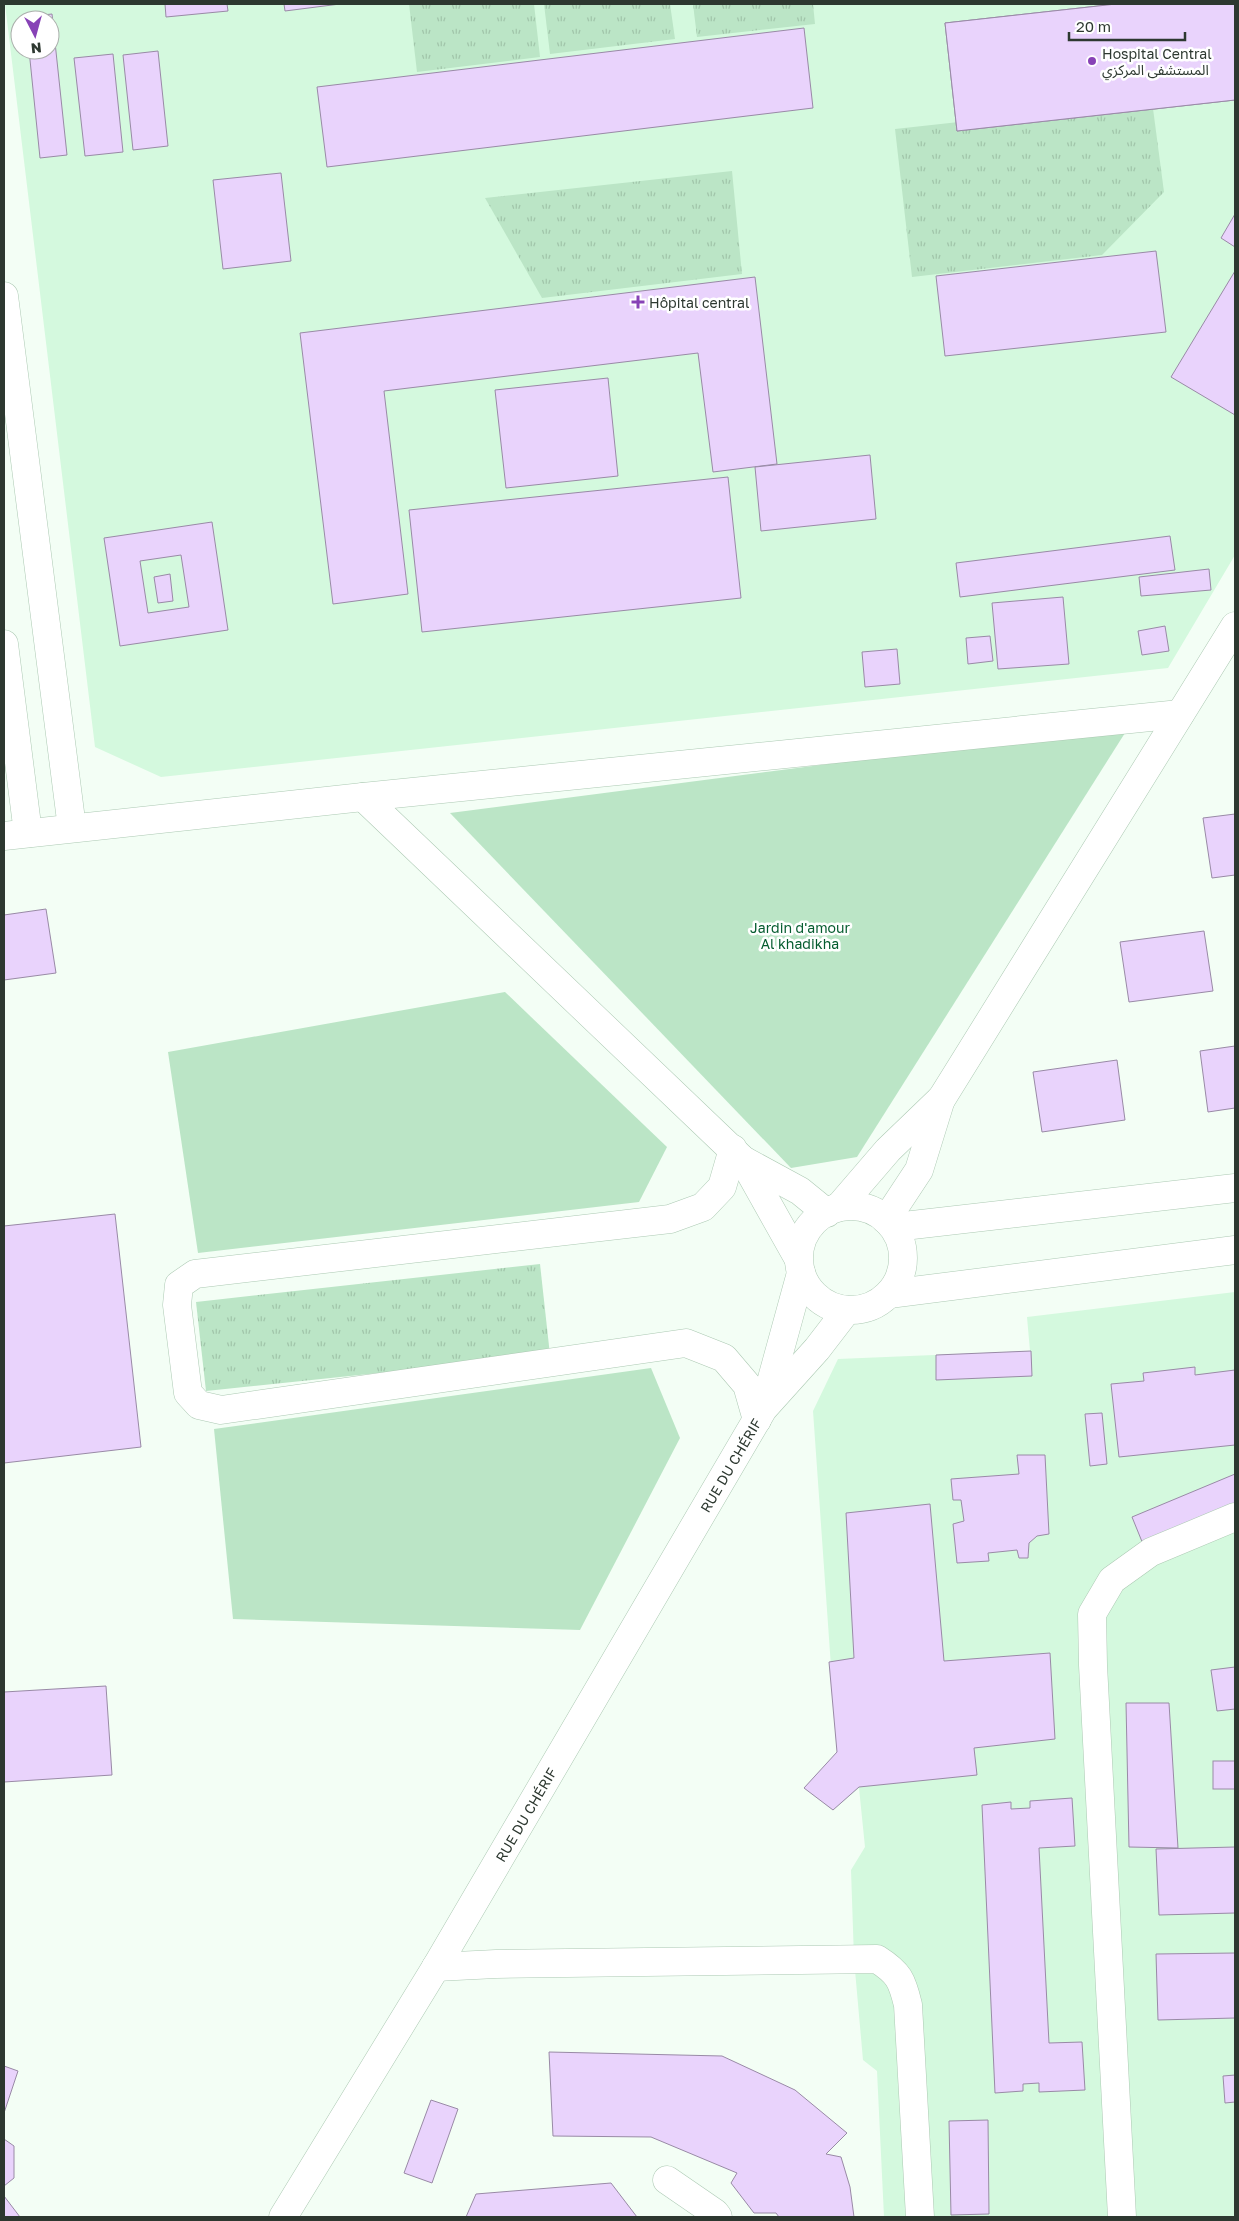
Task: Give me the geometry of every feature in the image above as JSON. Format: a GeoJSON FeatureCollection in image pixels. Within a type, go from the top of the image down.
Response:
{"type":"FeatureCollection","features":[{"type":"Feature","properties":{"kind":"street"},"geometry":{"type":"LineString","coordinates":[[4,296],[72,828]]}},
{"type":"Feature","properties":{"kind":"street"},"geometry":{"type":"LineString","coordinates":[[890,1223],[919,1170],[942,1098],[1235,626]]}},
{"type":"Feature","properties":{"kind":"street"},"geometry":{"type":"LineString","coordinates":[[4,644],[16,834],[1180,714]]}},
{"type":"Feature","properties":{"kind":"street"},"geometry":{"type":"LineString","coordinates":[[363,797],[738,1154],[833,1210]]}},
{"type":"Feature","properties":{"kind":"street"},"geometry":{"type":"LineString","coordinates":[[833,1210],[888,1150],[942,1098]]}},
{"type":"Feature","properties":{"kind":"street"},"geometry":{"type":"LineString","coordinates":[[738,1154],[800,1265],[808,1287],[818,1298],[832,1306],[846,1310],[862,1309],[876,1303],[889,1294],[899,1280],[904,1262],[902,1244],[890,1223],[880,1214],[862,1206],[833,1210],[818,1217],[807,1228],[801,1243],[800,1265]]}},
{"type":"Feature","properties":{"kind":"street"},"geometry":{"type":"LineString","coordinates":[[738,1154],[722,1187],[703,1207],[670,1219],[195,1274],[179,1284],[177,1305],[188,1392],[199,1405],[221,1410],[686,1343],[724,1358],[747,1385],[760,1415]]}},
{"type":"Feature","properties":{"kind":"street"},"geometry":{"type":"LineString","coordinates":[[890,1223],[1235,1188]]}},
{"type":"Feature","properties":{"kind":"street"},"geometry":{"type":"LineString","coordinates":[[889,1294],[1235,1250]]}},
{"type":"Feature","properties":{"kind":"street","name":"RUE DU CHÉRIF"},"geometry":{"type":"LineString","coordinates":[[760,1415],[800,1265]]}},
{"type":"Feature","properties":{"kind":"street","name":"RUE DU CHÉRIF"},"geometry":{"type":"LineString","coordinates":[[283,2217],[436,1967],[760,1415],[817,1348],[846,1310]]}},
{"type":"Feature","properties":{"kind":"street"},"geometry":{"type":"LineString","coordinates":[[1122,2217],[1093,1665],[1092,1614],[1112,1580],[1151,1552],[1235,1517]]}},
{"type":"Feature","properties":{"kind":"street"},"geometry":{"type":"LineString","coordinates":[[436,1967],[496,1964],[877,1959],[894,1970],[903,1984],[908,2005],[920,2217]]}},
{"type":"Feature","properties":{"kind":"street"},"geometry":{"type":"LineString","coordinates":[[667,2180],[718,2217]]}},
{"type":"Feature","properties":{"kind":"shaded area","name":"Hôpital central"},"geometry":{"type":"Polygon","coordinates":[[[5,4],[1235,4],[1235,555],[1168,668],[161,777],[95,747],[12,60],[60,60],[60,10],[10,10],[10,45],[5,4]]]}},
{"type":"Feature","properties":{"kind":"shaded area"},"geometry":{"type":"Polygon","coordinates":[[[1235,1292],[1235,2217],[884,2217],[877,2071],[863,2060],[854,1959],[851,1870],[865,1847],[859,1788],[833,1810],[804,1788],[837,1752],[813,1411],[838,1359],[1030,1351],[1027,1317],[1235,1292]]]}},
{"type":"Feature","properties":{"kind":"green space"},"geometry":{"type":"Polygon","coordinates":[[[409,4],[534,4],[540,57],[417,72],[409,4]]]}},
{"type":"Feature","properties":{"kind":"green space"},"geometry":{"type":"Polygon","coordinates":[[[544,4],[670,4],[675,39],[550,54],[544,4]]]}},
{"type":"Feature","properties":{"kind":"green space"},"geometry":{"type":"Polygon","coordinates":[[[693,4],[813,4],[815,24],[697,37],[693,4]]]}},
{"type":"Feature","properties":{"kind":"green space"},"geometry":{"type":"Polygon","coordinates":[[[1152,101],[1164,192],[1102,255],[912,277],[895,129],[1152,101]]]}},
{"type":"Feature","properties":{"kind":"green space"},"geometry":{"type":"Polygon","coordinates":[[[732,171],[742,274],[542,298],[485,198],[732,171]]]}},
{"type":"Feature","properties":{"kind":"green space","name":"Jardin d'amour Al khadikha"},"geometry":{"type":"Polygon","coordinates":[[[1130,725],[857,1157],[791,1168],[450,813],[1130,725]]]}},
{"type":"Feature","properties":{"kind":"green space"},"geometry":{"type":"Polygon","coordinates":[[[505,992],[667,1147],[639,1202],[198,1253],[168,1052],[505,992]]]}},
{"type":"Feature","properties":{"kind":"green space"},"geometry":{"type":"Polygon","coordinates":[[[540,1264],[550,1355],[206,1391],[196,1302],[540,1264]]]}},
{"type":"Feature","properties":{"kind":"green space"},"geometry":{"type":"Polygon","coordinates":[[[651,1368],[680,1438],[580,1630],[233,1619],[214,1429],[651,1368]]]}},
{"type":"Feature","properties":{"kind":"building"},"geometry":{"type":"Polygon","coordinates":[[[165,4],[227,4],[228,11],[166,17],[165,4]]]}},
{"type":"Feature","properties":{"kind":"building"},"geometry":{"type":"Polygon","coordinates":[[[284,4],[340,4],[285,11],[284,4]]]}},
{"type":"Feature","properties":{"kind":"building","name":"Hospital Central المستشفى المركزي"},"geometry":{"type":"Polygon","coordinates":[[[1116,4],[1235,4],[1235,100],[957,131],[945,23],[1116,4]]]}},
{"type":"Feature","properties":{"kind":"building","name":"Hospital Central المستشفى المركزي"},"geometry":{"type":"Polygon","coordinates":[[[1116,4],[1235,4],[1235,100],[957,131],[945,23],[1116,4]]]}},
{"type":"Feature","properties":{"kind":"building"},"geometry":{"type":"Polygon","coordinates":[[[804,28],[813,108],[327,167],[317,87],[804,28]]]}},
{"type":"Feature","properties":{"kind":"building"},"geometry":{"type":"Polygon","coordinates":[[[158,51],[168,146],[133,150],[123,55],[158,51]]]}},
{"type":"Feature","properties":{"kind":"building"},"geometry":{"type":"Polygon","coordinates":[[[113,54],[123,152],[85,156],[74,58],[113,54]]]}},
{"type":"Feature","properties":{"kind":"building"},"geometry":{"type":"Polygon","coordinates":[[[30,60],[57,60],[67,155],[40,158],[30,60]]]}},
{"type":"Feature","properties":{"kind":"building"},"geometry":{"type":"Polygon","coordinates":[[[281,173],[291,261],[223,269],[213,180],[281,173]]]}},
{"type":"Feature","properties":{"kind":"building"},"geometry":{"type":"Polygon","coordinates":[[[1235,214],[1235,247],[1221,238],[1235,214]]]}},
{"type":"Feature","properties":{"kind":"building"},"geometry":{"type":"Polygon","coordinates":[[[1156,251],[1166,332],[945,356],[936,276],[1156,251]]]}},
{"type":"Feature","properties":{"kind":"building"},"geometry":{"type":"Polygon","coordinates":[[[1235,271],[1235,415],[1171,377],[1235,271]]]}},
{"type":"Feature","properties":{"kind":"building"},"geometry":{"type":"Polygon","coordinates":[[[755,277],[777,464],[713,472],[698,353],[384,391],[408,594],[333,604],[300,333],[755,277]]]}},
{"type":"Feature","properties":{"kind":"building"},"geometry":{"type":"Polygon","coordinates":[[[608,378],[618,476],[506,488],[495,390],[608,378]]]}},
{"type":"Feature","properties":{"kind":"building"},"geometry":{"type":"Polygon","coordinates":[[[870,455],[876,519],[761,531],[755,467],[870,455]]]}},
{"type":"Feature","properties":{"kind":"building"},"geometry":{"type":"Polygon","coordinates":[[[728,477],[741,598],[422,632],[409,510],[728,477]]]}},
{"type":"Feature","properties":{"kind":"building"},"geometry":{"type":"Polygon","coordinates":[[[212,522],[228,630],[120,646],[104,538],[212,522]],[[181,555],[140,561],[148,613],[189,607],[181,555]]]}},
{"type":"Feature","properties":{"kind":"building"},"geometry":{"type":"Polygon","coordinates":[[[1170,536],[1175,570],[960,597],[956,563],[1170,536]]]}},
{"type":"Feature","properties":{"kind":"building"},"geometry":{"type":"Polygon","coordinates":[[[1209,569],[1211,590],[1141,596],[1139,577],[1209,569]]]}},
{"type":"Feature","properties":{"kind":"building"},"geometry":{"type":"Polygon","coordinates":[[[170,574],[173,601],[158,603],[154,577],[170,574]]]}},
{"type":"Feature","properties":{"kind":"building"},"geometry":{"type":"Polygon","coordinates":[[[1063,597],[1069,664],[998,669],[992,603],[1063,597]]]}},
{"type":"Feature","properties":{"kind":"building"},"geometry":{"type":"Polygon","coordinates":[[[1165,626],[1169,651],[1142,655],[1138,631],[1165,626]]]}},
{"type":"Feature","properties":{"kind":"building"},"geometry":{"type":"Polygon","coordinates":[[[990,636],[993,661],[968,664],[966,638],[990,636]]]}},
{"type":"Feature","properties":{"kind":"building"},"geometry":{"type":"Polygon","coordinates":[[[897,649],[900,684],[865,687],[862,652],[897,649]]]}},
{"type":"Feature","properties":{"kind":"building"},"geometry":{"type":"Polygon","coordinates":[[[1235,814],[1235,875],[1212,878],[1203,818],[1235,814]]]}},
{"type":"Feature","properties":{"kind":"building"},"geometry":{"type":"Polygon","coordinates":[[[46,909],[56,973],[4,980],[4,915],[46,909]]]}},
{"type":"Feature","properties":{"kind":"building"},"geometry":{"type":"Polygon","coordinates":[[[1204,931],[1213,991],[1129,1002],[1120,942],[1204,931]]]}},
{"type":"Feature","properties":{"kind":"building"},"geometry":{"type":"Polygon","coordinates":[[[1235,1046],[1235,1108],[1208,1112],[1200,1051],[1235,1046]]]}},
{"type":"Feature","properties":{"kind":"building"},"geometry":{"type":"Polygon","coordinates":[[[1117,1060],[1125,1120],[1042,1132],[1033,1072],[1117,1060]]]}},
{"type":"Feature","properties":{"kind":"building"},"geometry":{"type":"Polygon","coordinates":[[[115,1214],[141,1447],[4,1463],[4,1226],[115,1214]]]}},
{"type":"Feature","properties":{"kind":"building"},"geometry":{"type":"Polygon","coordinates":[[[1031,1351],[1032,1376],[936,1380],[936,1355],[1031,1351]]]}},
{"type":"Feature","properties":{"kind":"building"},"geometry":{"type":"Polygon","coordinates":[[[1195,1367],[1195,1375],[1235,1370],[1235,1445],[1119,1457],[1111,1384],[1144,1381],[1143,1373],[1195,1367]]]}},
{"type":"Feature","properties":{"kind":"building"},"geometry":{"type":"Polygon","coordinates":[[[1102,1413],[1107,1464],[1090,1466],[1085,1414],[1102,1413]]]}},
{"type":"Feature","properties":{"kind":"building"},"geometry":{"type":"Polygon","coordinates":[[[1017,1455],[1045,1455],[1049,1534],[1037,1536],[1029,1543],[1028,1558],[1019,1558],[1017,1550],[988,1553],[989,1561],[957,1563],[953,1524],[964,1521],[961,1500],[953,1500],[951,1479],[1019,1474],[1017,1455]]]}},
{"type":"Feature","properties":{"kind":"building"},"geometry":{"type":"Polygon","coordinates":[[[1235,1474],[1235,1511],[1145,1549],[1132,1517],[1235,1474]]]}},
{"type":"Feature","properties":{"kind":"building"},"geometry":{"type":"Polygon","coordinates":[[[930,1504],[944,1661],[1050,1653],[1055,1739],[974,1748],[977,1775],[859,1787],[833,1810],[804,1788],[837,1752],[829,1662],[854,1658],[846,1513],[930,1504]]]}},
{"type":"Feature","properties":{"kind":"building"},"geometry":{"type":"Polygon","coordinates":[[[1235,1667],[1235,1709],[1217,1711],[1211,1670],[1235,1667]]]}},
{"type":"Feature","properties":{"kind":"building"},"geometry":{"type":"Polygon","coordinates":[[[106,1686],[112,1775],[4,1782],[4,1692],[106,1686]]]}},
{"type":"Feature","properties":{"kind":"building"},"geometry":{"type":"Polygon","coordinates":[[[1126,1703],[1169,1703],[1178,1848],[1129,1847],[1126,1703]]]}},
{"type":"Feature","properties":{"kind":"building"},"geometry":{"type":"Polygon","coordinates":[[[1213,1761],[1235,1761],[1235,1789],[1213,1789],[1213,1761]]]}},
{"type":"Feature","properties":{"kind":"building"},"geometry":{"type":"Polygon","coordinates":[[[1072,1798],[1075,1846],[1039,1848],[1049,2043],[1082,2042],[1085,2090],[1039,2092],[1039,2083],[1023,2084],[1023,2091],[995,2093],[982,1805],[1011,1802],[1011,1809],[1030,1808],[1030,1801],[1072,1798]]]}},
{"type":"Feature","properties":{"kind":"building"},"geometry":{"type":"Polygon","coordinates":[[[1235,1847],[1235,1913],[1159,1915],[1156,1849],[1235,1847]]]}},
{"type":"Feature","properties":{"kind":"building"},"geometry":{"type":"Polygon","coordinates":[[[1235,1953],[1235,2018],[1158,2020],[1156,1954],[1235,1953]]]}},
{"type":"Feature","properties":{"kind":"building"},"geometry":{"type":"Polygon","coordinates":[[[549,2052],[722,2056],[795,2090],[847,2133],[826,2154],[841,2157],[850,2187],[854,2217],[779,2217],[776,2213],[754,2213],[731,2183],[737,2173],[651,2137],[553,2136],[549,2052]]]}},
{"type":"Feature","properties":{"kind":"building"},"geometry":{"type":"Polygon","coordinates":[[[4,2066],[18,2071],[4,2113],[4,2066]]]}},
{"type":"Feature","properties":{"kind":"building"},"geometry":{"type":"Polygon","coordinates":[[[1235,2075],[1235,2102],[1225,2103],[1223,2076],[1235,2075]]]}},
{"type":"Feature","properties":{"kind":"building"},"geometry":{"type":"Polygon","coordinates":[[[431,2100],[458,2109],[432,2183],[404,2173],[431,2100]]]}},
{"type":"Feature","properties":{"kind":"building"},"geometry":{"type":"Polygon","coordinates":[[[988,2120],[989,2214],[951,2215],[949,2121],[988,2120]]]}},
{"type":"Feature","properties":{"kind":"building"},"geometry":{"type":"Polygon","coordinates":[[[4,2139],[14,2146],[14,2178],[4,2186],[4,2139]]]}},
{"type":"Feature","properties":{"kind":"building"},"geometry":{"type":"Polygon","coordinates":[[[611,2183],[637,2217],[466,2217],[476,2194],[611,2183]]]}},
{"type":"Feature","properties":{"kind":"building"},"geometry":{"type":"Polygon","coordinates":[[[4,2196],[20,2217],[4,2217],[4,2196]]]}},
{"type":"Feature","properties":{"kind":"place","name":"Hospital Central المستشفى المركزي"},"geometry":{"type":"Point","coordinates":[1092,61]}},
{"type":"Feature","properties":{"kind":"place","name":"Hôpital central"},"geometry":{"type":"Point","coordinates":[638,302]}}]}
